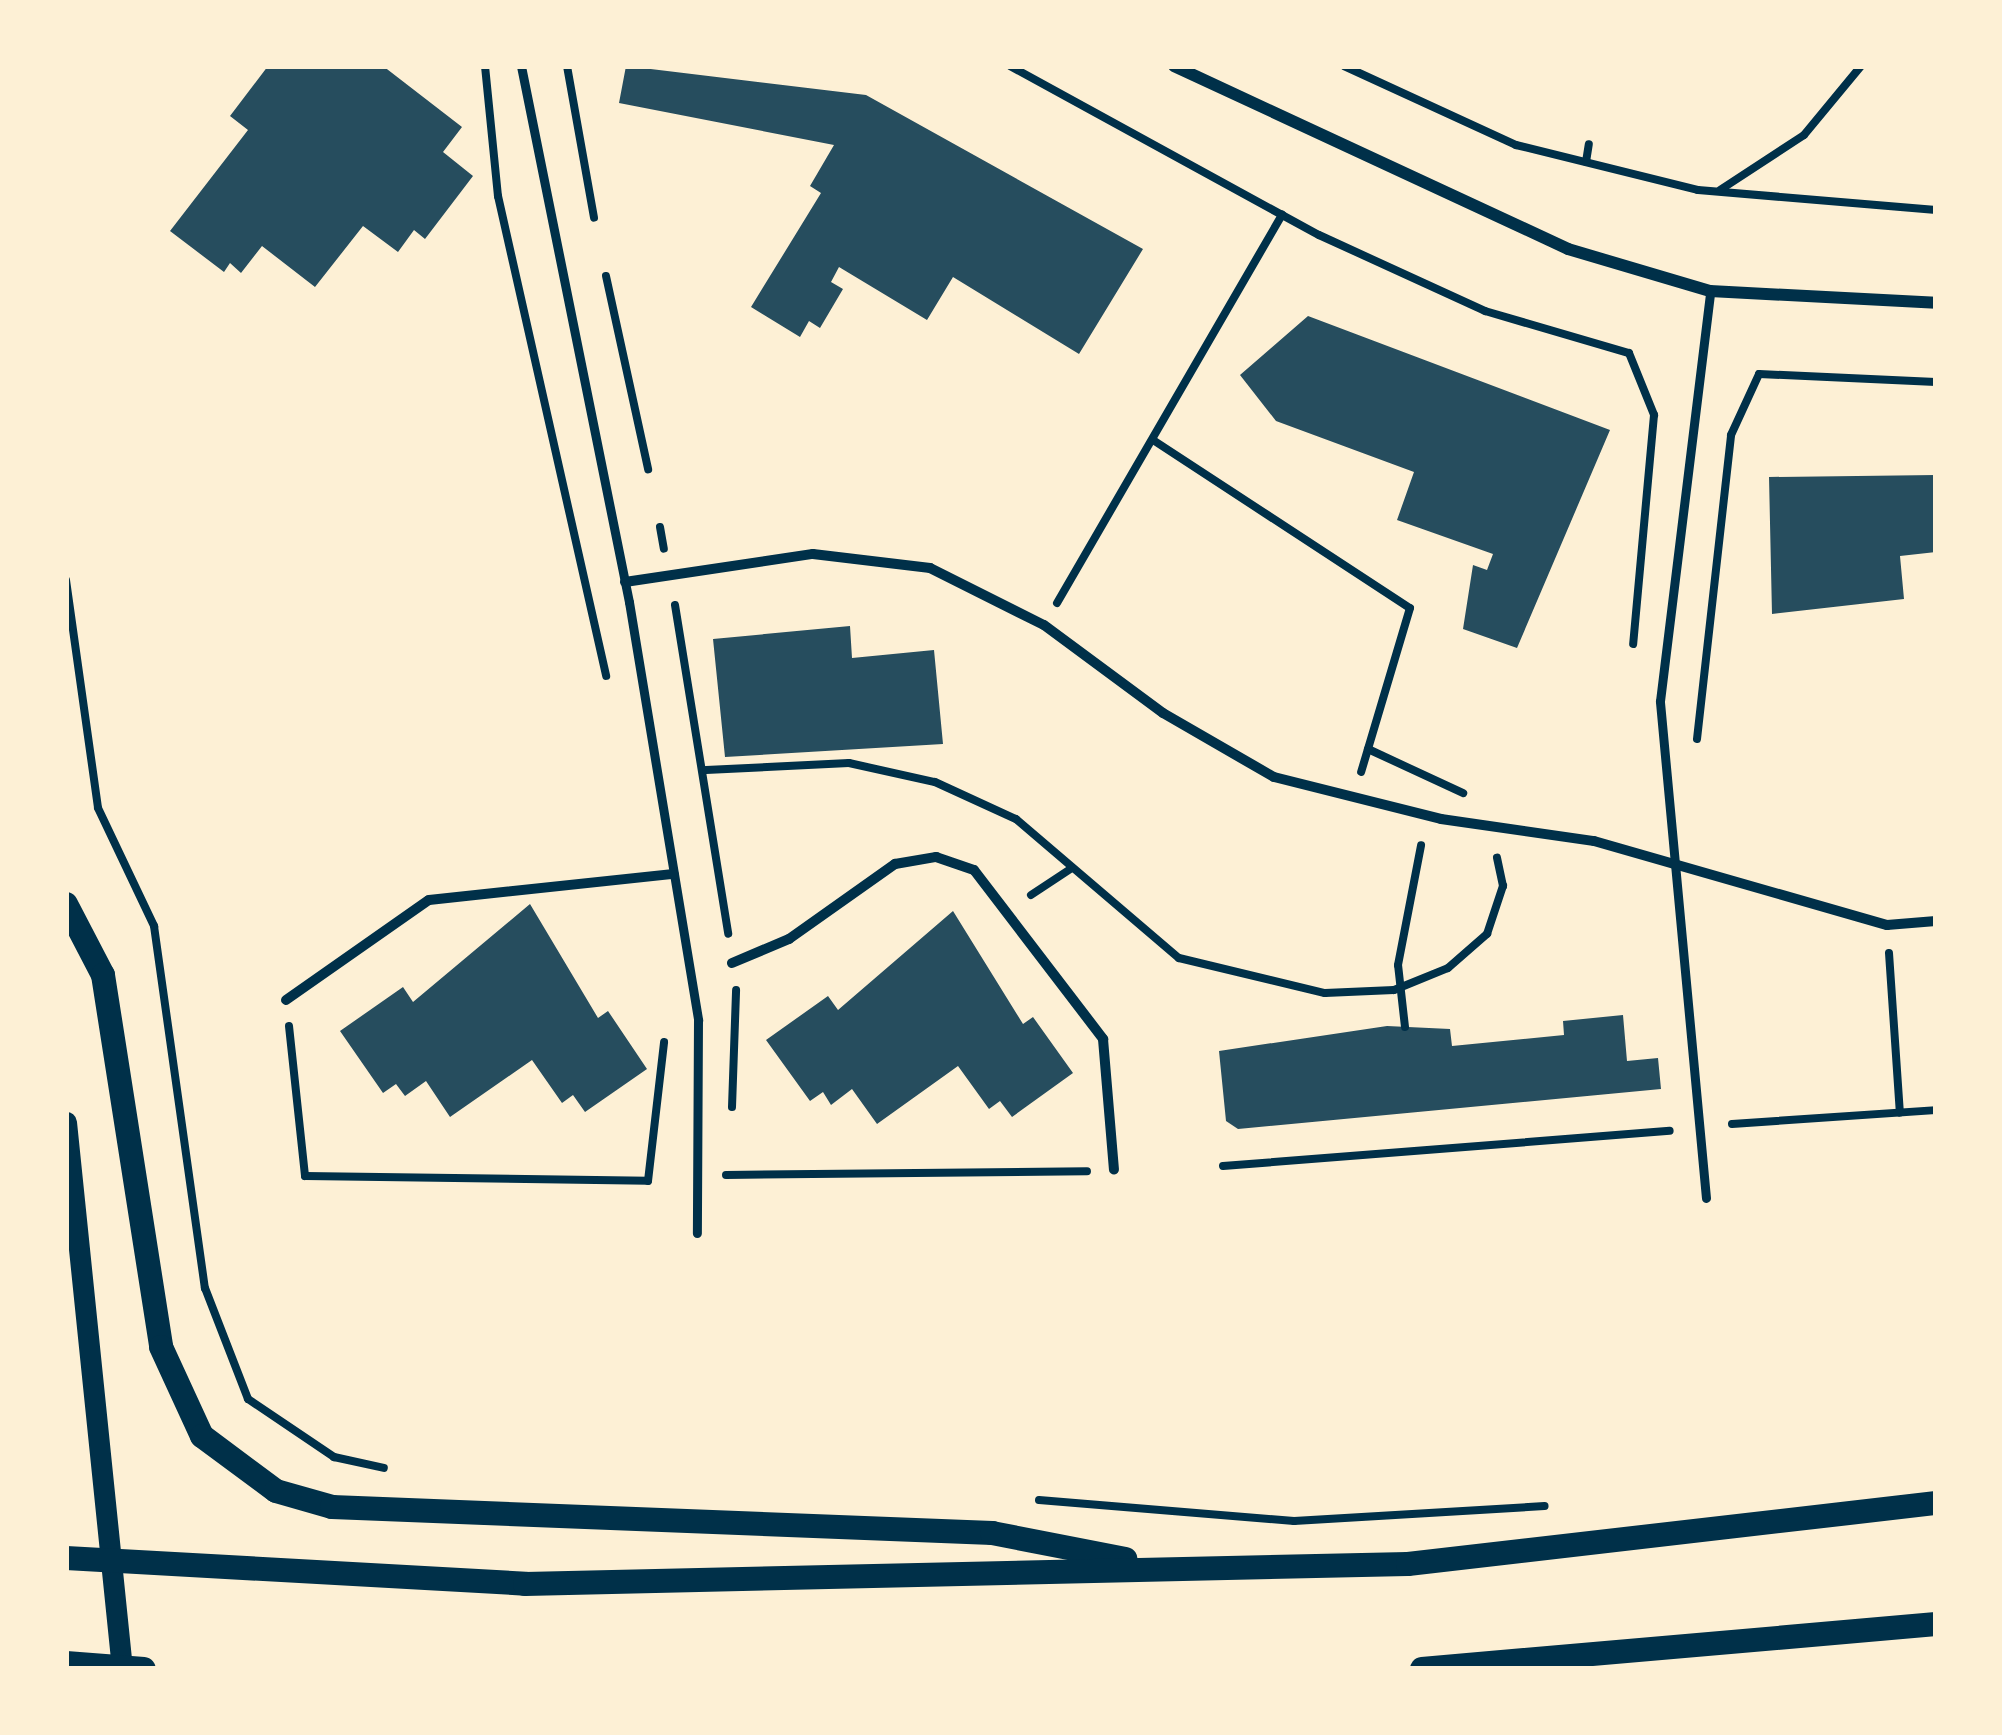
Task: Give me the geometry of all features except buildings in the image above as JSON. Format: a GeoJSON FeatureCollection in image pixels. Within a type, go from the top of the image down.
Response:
{"type":"FeatureCollection","features":[{"type":"Feature","properties":{"kind":"main road"},"geometry":{"type":"LineString","coordinates":[[66,904],[103,975],[161,1347],[202,1436],[276,1491],[332,1507],[992,1533],[1176,1569]]}},
{"type":"Feature","properties":{"kind":"main road"},"geometry":{"type":"LineString","coordinates":[[66,1558],[525,1585],[1408,1564],[1936,1503]]}},
{"type":"Feature","properties":{"kind":"main road"},"geometry":{"type":"LineString","coordinates":[[1422,1669],[1936,1624]]}},
{"type":"Feature","properties":{"kind":"main road"},"geometry":{"type":"LineString","coordinates":[[66,1664],[144,1669]]}},
{"type":"Feature","properties":{"kind":"street"},"geometry":{"type":"LineString","coordinates":[[1174,66],[1473,213],[1710,291],[1936,304]]}},
{"type":"Feature","properties":{"kind":"street"},"geometry":{"type":"LineString","coordinates":[[625,582],[813,554],[930,568],[1044,625],[1163,713],[1274,776],[1426,815],[1594,841],[1886,925],[1936,921]]}},
{"type":"Feature","properties":{"kind":"street"},"geometry":{"type":"LineString","coordinates":[[732,963],[788,939],[895,864],[936,857],[974,870],[1010,909],[1103,1039],[1114,1170]]}},
{"type":"Feature","properties":{"kind":"street"},"geometry":{"type":"LineString","coordinates":[[286,1000],[429,900],[674,874]]}},
{"type":"Feature","properties":{"kind":"street"},"geometry":{"type":"LineString","coordinates":[[66,1122],[122,1669]]}},
{"type":"Feature","properties":{"kind":"lane"},"geometry":{"type":"LineString","coordinates":[[521,66],[625,582],[698,1020],[697,1233]]}},
{"type":"Feature","properties":{"kind":"lane"},"geometry":{"type":"LineString","coordinates":[[1706,1198],[1660,701],[1710,291]]}},
{"type":"Feature","properties":{"kind":"path"},"geometry":{"type":"LineString","coordinates":[[484,66],[498,196],[610,693]]}},
{"type":"Feature","properties":{"kind":"path"},"geometry":{"type":"LineString","coordinates":[[567,66],[594,218]]}},
{"type":"Feature","properties":{"kind":"path"},"geometry":{"type":"LineString","coordinates":[[1010,66],[1282,215],[1485,310],[1630,352]]}},
{"type":"Feature","properties":{"kind":"path"},"geometry":{"type":"LineString","coordinates":[[1719,191],[1804,135],[1862,66]]}},
{"type":"Feature","properties":{"kind":"path"},"geometry":{"type":"LineString","coordinates":[[1350,67],[1516,145],[1586,162],[1719,191],[1936,209]]}},
{"type":"Feature","properties":{"kind":"path"},"geometry":{"type":"LineString","coordinates":[[1586,162],[1589,145]]}},
{"type":"Feature","properties":{"kind":"path"},"geometry":{"type":"LineString","coordinates":[[1044,625],[1282,215]]}},
{"type":"Feature","properties":{"kind":"path"},"geometry":{"type":"LineString","coordinates":[[606,276],[648,469]]}},
{"type":"Feature","properties":{"kind":"path"},"geometry":{"type":"LineString","coordinates":[[1696,748],[1731,435],[1759,374],[1936,382]]}},
{"type":"Feature","properties":{"kind":"path"},"geometry":{"type":"LineString","coordinates":[[1153,440],[1410,608],[1354,797]]}},
{"type":"Feature","properties":{"kind":"path"},"geometry":{"type":"LineString","coordinates":[[660,527],[706,770],[732,963],[730,1131]]}},
{"type":"Feature","properties":{"kind":"path"},"geometry":{"type":"LineString","coordinates":[[66,580],[98,808],[154,926],[205,1288],[248,1399],[334,1457],[394,1470]]}},
{"type":"Feature","properties":{"kind":"path"},"geometry":{"type":"LineString","coordinates":[[706,770],[849,763],[935,782],[1016,819],[1179,958],[1254,984],[1400,987],[1448,968],[1486,934],[1503,886],[1490,826],[1451,779],[1368,749]]}},
{"type":"Feature","properties":{"kind":"path"},"geometry":{"type":"LineString","coordinates":[[1405,1027],[1400,987],[1426,815]]}},
{"type":"Feature","properties":{"kind":"path"},"geometry":{"type":"LineString","coordinates":[[1010,909],[1072,868]]}},
{"type":"Feature","properties":{"kind":"path"},"geometry":{"type":"LineString","coordinates":[[1886,925],[1900,1113]]}},
{"type":"Feature","properties":{"kind":"path"},"geometry":{"type":"LineString","coordinates":[[286,1000],[305,1176],[647,1181],[667,1020]]}},
{"type":"Feature","properties":{"kind":"path"},"geometry":{"type":"LineString","coordinates":[[1731,1105],[1733,1128],[1936,1110]]}},
{"type":"Feature","properties":{"kind":"path"},"geometry":{"type":"LineString","coordinates":[[1222,1166],[1670,1132]]}},
{"type":"Feature","properties":{"kind":"path"},"geometry":{"type":"LineString","coordinates":[[728,1154],[726,1177],[1114,1170]]}},
{"type":"Feature","properties":{"kind":"path"},"geometry":{"type":"LineString","coordinates":[[1011,1498],[1294,1521],[1568,1505]]}}]}
